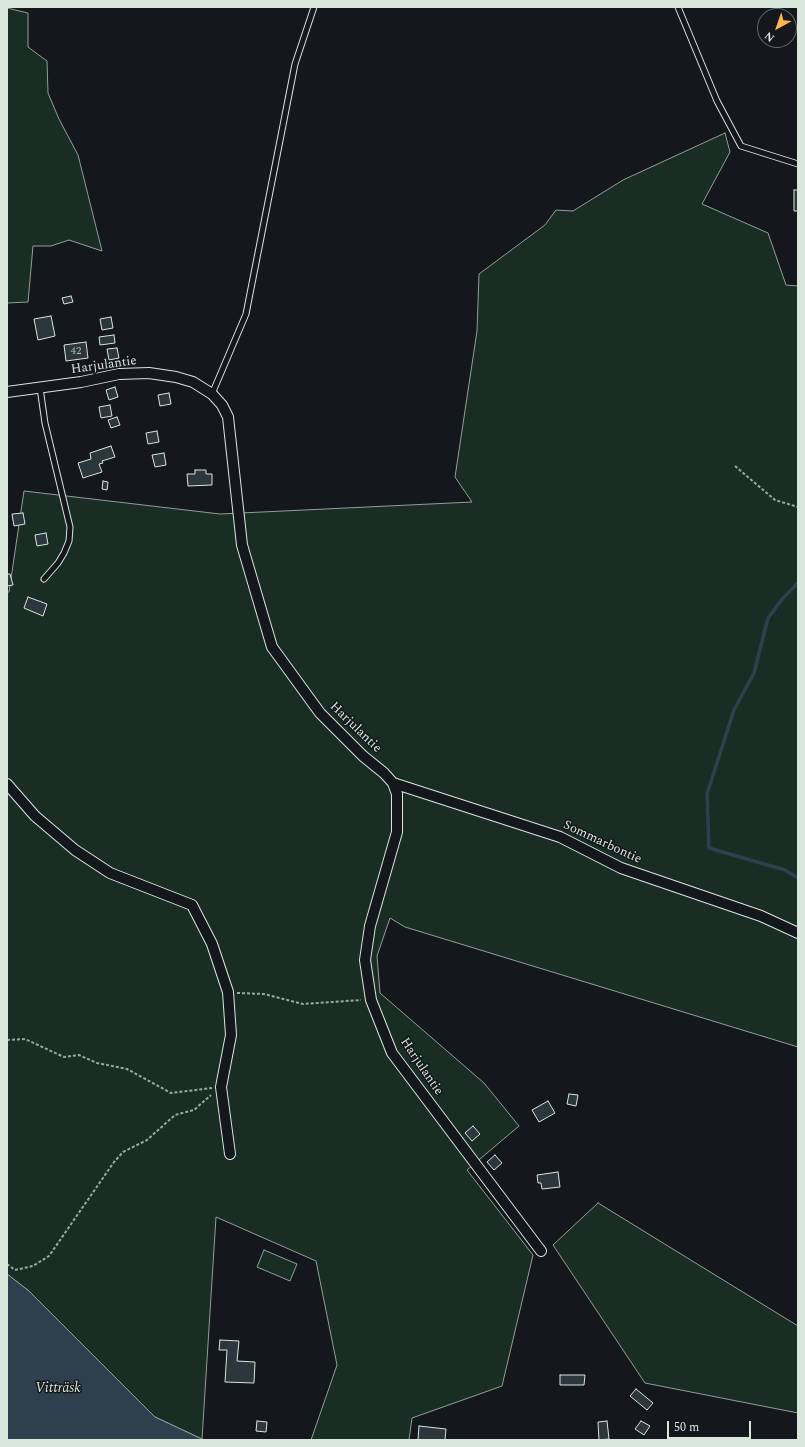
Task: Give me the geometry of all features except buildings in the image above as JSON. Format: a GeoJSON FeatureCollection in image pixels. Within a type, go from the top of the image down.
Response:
{"type":"FeatureCollection","features":[{"type":"Feature","properties":{"kind":"street","name":"Harjulantie"},"geometry":{"type":"LineString","coordinates":[[7,392],[40,388],[119,374],[149,373],[176,377],[193,382],[212,394],[222,405],[228,417],[242,545],[272,647],[320,713],[393,783],[397,794],[397,832],[370,926],[365,960],[371,1000],[392,1053],[541,1251]]}},
{"type":"Feature","properties":{"kind":"street","name":"Sommarbontie"},"geometry":{"type":"LineString","coordinates":[[393,783],[462,807],[560,837],[621,868],[761,916],[798,933]]}},
{"type":"Feature","properties":{"kind":"street"},"geometry":{"type":"LineString","coordinates":[[7,784],[41,821],[75,850],[110,873],[192,905],[212,944],[228,992],[231,1035],[221,1087],[230,1154]]}},
{"type":"Feature","properties":{"kind":"lane"},"geometry":{"type":"LineString","coordinates":[[212,394],[246,314],[295,64],[314,7]]}},
{"type":"Feature","properties":{"kind":"lane"},"geometry":{"type":"LineString","coordinates":[[678,7],[717,101],[741,146],[798,164]]}},
{"type":"Feature","properties":{"kind":"lane"},"geometry":{"type":"LineString","coordinates":[[40,388],[45,423],[70,527],[68,541],[64,552],[58,563],[44,579]]}},
{"type":"Feature","properties":{"kind":"path"},"geometry":{"type":"LineString","coordinates":[[735,466],[775,500],[798,507]]}},
{"type":"Feature","properties":{"kind":"path"},"geometry":{"type":"LineString","coordinates":[[228,992],[264,994],[302,1004],[371,1000]]}},
{"type":"Feature","properties":{"kind":"path"},"geometry":{"type":"LineString","coordinates":[[7,1040],[25,1039],[64,1057],[79,1055],[97,1063],[127,1069],[171,1092],[196,1091],[221,1087]]}},
{"type":"Feature","properties":{"kind":"path"},"geometry":{"type":"LineString","coordinates":[[7,1264],[15,1270],[33,1266],[49,1256],[114,1162],[123,1152],[147,1140],[175,1115],[194,1110],[221,1087]]}},
{"type":"Feature","properties":{"kind":"green space"},"geometry":{"type":"Polygon","coordinates":[[[7,8],[28,13],[28,47],[47,61],[48,93],[59,119],[78,155],[102,251],[69,240],[51,246],[33,246],[28,302],[7,303],[7,8]]]}},
{"type":"Feature","properties":{"kind":"green space"},"geometry":{"type":"Polygon","coordinates":[[[725,133],[730,152],[702,204],[768,233],[786,285],[798,286],[798,1047],[405,927],[390,918],[377,956],[380,993],[484,1083],[519,1126],[467,1170],[533,1255],[502,1386],[412,1418],[409,1440],[311,1440],[337,1365],[316,1261],[216,1217],[202,1439],[155,1417],[29,1291],[7,1274],[7,592],[9,592],[24,491],[220,514],[472,502],[455,477],[477,331],[479,274],[545,225],[556,210],[573,211],[623,180],[725,133]]]}},
{"type":"Feature","properties":{"kind":"green space"},"geometry":{"type":"Polygon","coordinates":[[[598,1203],[798,1326],[798,1413],[645,1383],[553,1245],[598,1203]]]}},
{"type":"Feature","properties":{"kind":"green space"},"geometry":{"type":"Polygon","coordinates":[[[264,1250],[297,1264],[290,1281],[257,1267],[264,1250]]]}},
{"type":"Feature","properties":{"kind":"water","name":"Vitträsk"},"geometry":{"type":"Polygon","coordinates":[[[7,1274],[29,1291],[155,1417],[204,1440],[7,1440],[7,1274]]]}},
{"type":"Feature","properties":{"kind":"waterway"},"geometry":{"type":"LineString","coordinates":[[798,583],[783,598],[768,618],[754,673],[734,710],[707,794],[709,848],[785,870],[798,878]]}}]}
